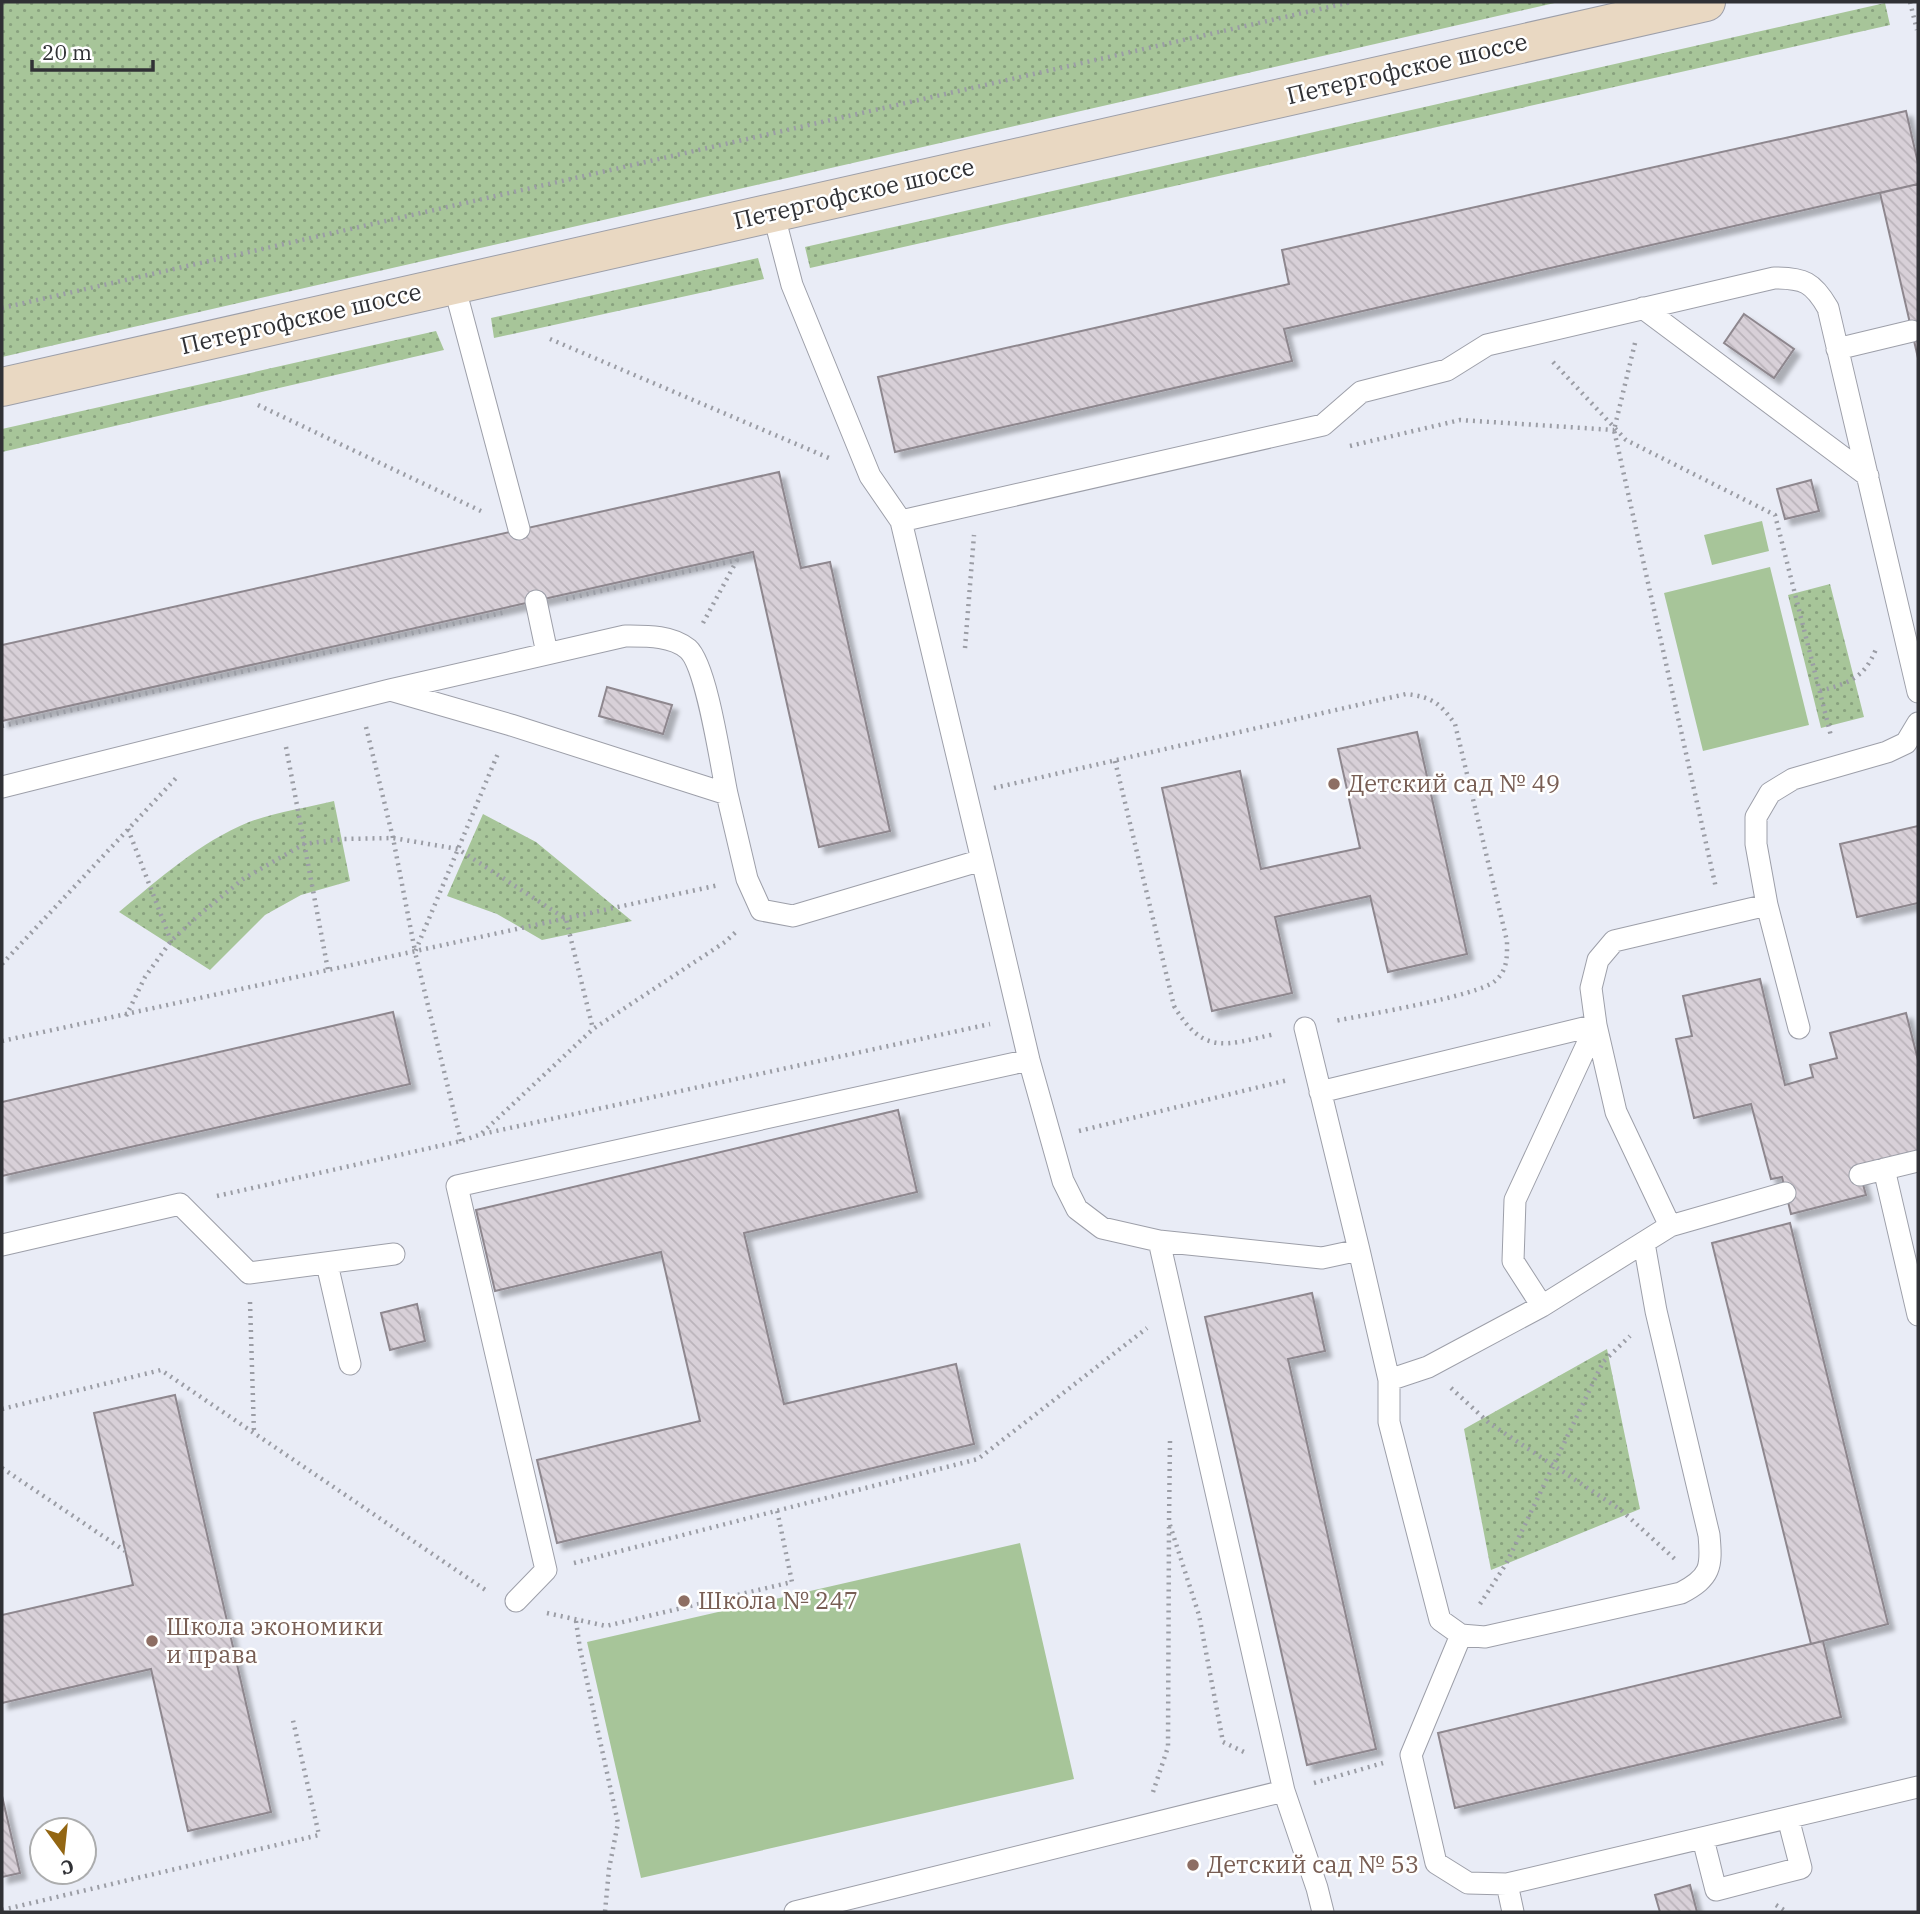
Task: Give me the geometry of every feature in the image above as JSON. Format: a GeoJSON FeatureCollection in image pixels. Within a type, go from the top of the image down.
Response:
{"type":"FeatureCollection","features":[{"type":"Feature","properties":{"kind":"street","name":"Петергофское шоссе"},"geometry":{"type":"LineString","coordinates":[[2,387],[1706,2]]}},
{"type":"Feature","properties":{"kind":"lane"},"geometry":{"type":"LineString","coordinates":[[773,212],[792,285],[870,476],[901,522],[1029,1060],[1063,1181],[1077,1209],[1102,1228],[1159,1241],[1322,1258],[1359,1250]]}},
{"type":"Feature","properties":{"kind":"lane"},"geometry":{"type":"LineString","coordinates":[[901,522],[1323,425],[1361,392],[1447,370],[1487,345],[1774,278],[1796,278],[1816,288],[1828,308],[1918,692]]}},
{"type":"Feature","properties":{"kind":"lane"},"geometry":{"type":"LineString","coordinates":[[454,285],[519,529]]}},
{"type":"Feature","properties":{"kind":"lane"},"geometry":{"type":"LineString","coordinates":[[1643,308],[1868,476]]}},
{"type":"Feature","properties":{"kind":"lane"},"geometry":{"type":"LineString","coordinates":[[1837,349],[1912,331]]}},
{"type":"Feature","properties":{"kind":"lane"},"geometry":{"type":"LineString","coordinates":[[536,603],[547,653]]}},
{"type":"Feature","properties":{"kind":"lane"},"geometry":{"type":"LineString","coordinates":[[2,787],[359,697],[547,653],[625,636],[660,637],[688,649],[701,674],[747,879],[761,910],[793,916],[982,860]]}},
{"type":"Feature","properties":{"kind":"lane"},"geometry":{"type":"LineString","coordinates":[[390,690],[511,725],[727,794]]}},
{"type":"Feature","properties":{"kind":"lane"},"geometry":{"type":"LineString","coordinates":[[1799,1028],[1767,905],[1756,844],[1756,817],[1770,793],[1793,779],[1887,752],[1906,743],[1918,723]]}},
{"type":"Feature","properties":{"kind":"lane"},"geometry":{"type":"LineString","coordinates":[[1670,1226],[1616,1112],[1591,989],[1598,960],[1614,941],[1767,905]]}},
{"type":"Feature","properties":{"kind":"lane"},"geometry":{"type":"LineString","coordinates":[[1321,1092],[1596,1024]]}},
{"type":"Feature","properties":{"kind":"lane"},"geometry":{"type":"LineString","coordinates":[[1542,1306],[1513,1261],[1514,1200],[1596,1024]]}},
{"type":"Feature","properties":{"kind":"lane"},"geometry":{"type":"LineString","coordinates":[[1305,1028],[1389,1380],[1389,1422],[1440,1620],[1461,1635],[1485,1637],[1681,1593],[1701,1582],[1711,1560],[1709,1535],[1656,1311],[1644,1243]]}},
{"type":"Feature","properties":{"kind":"lane"},"geometry":{"type":"LineString","coordinates":[[516,1601],[547,1570],[457,1186],[1029,1060]]}},
{"type":"Feature","properties":{"kind":"lane"},"geometry":{"type":"LineString","coordinates":[[1860,1175],[1918,1161]]}},
{"type":"Feature","properties":{"kind":"lane"},"geometry":{"type":"LineString","coordinates":[[1884,1169],[1918,1315]]}},
{"type":"Feature","properties":{"kind":"lane"},"geometry":{"type":"LineString","coordinates":[[1389,1380],[1428,1367],[1542,1306],[1670,1226],[1785,1193]]}},
{"type":"Feature","properties":{"kind":"lane"},"geometry":{"type":"LineString","coordinates":[[2,1245],[180,1204],[249,1273],[394,1254]]}},
{"type":"Feature","properties":{"kind":"lane"},"geometry":{"type":"LineString","coordinates":[[1159,1241],[1281,1781],[1323,1912]]}},
{"type":"Feature","properties":{"kind":"lane"},"geometry":{"type":"LineString","coordinates":[[327,1264],[350,1364]]}},
{"type":"Feature","properties":{"kind":"lane"},"geometry":{"type":"LineString","coordinates":[[1461,1635],[1410,1755],[1436,1863],[1468,1883],[1507,1884],[1918,1787]]}},
{"type":"Feature","properties":{"kind":"lane"},"geometry":{"type":"LineString","coordinates":[[795,1912],[1142,1827],[1281,1781]]}},
{"type":"Feature","properties":{"kind":"lane"},"geometry":{"type":"LineString","coordinates":[[1703,1839],[1716,1890],[1801,1868],[1788,1818]]}},
{"type":"Feature","properties":{"kind":"lane"},"geometry":{"type":"LineString","coordinates":[[1507,1884],[1513,1912]]}},
{"type":"Feature","properties":{"kind":"path"},"geometry":{"type":"LineString","coordinates":[[2,307],[1350,2]]}},
{"type":"Feature","properties":{"kind":"path"},"geometry":{"type":"LineString","coordinates":[[1910,2],[1917,30]]}},
{"type":"Feature","properties":{"kind":"path"},"geometry":{"type":"LineString","coordinates":[[1643,308],[1614,430],[1723,915]]}},
{"type":"Feature","properties":{"kind":"path"},"geometry":{"type":"LineString","coordinates":[[1529,335],[1626,440],[1775,515],[1829,727]]}},
{"type":"Feature","properties":{"kind":"path"},"geometry":{"type":"LineString","coordinates":[[550,339],[870,476]]}},
{"type":"Feature","properties":{"kind":"path"},"geometry":{"type":"LineString","coordinates":[[258,405],[519,529]]}},
{"type":"Feature","properties":{"kind":"path"},"geometry":{"type":"LineString","coordinates":[[2,726],[536,603],[737,560],[688,649]]}},
{"type":"Feature","properties":{"kind":"path"},"geometry":{"type":"LineString","coordinates":[[1819,691],[1849,683],[1873,657],[1880,639],[1904,632]]}},
{"type":"Feature","properties":{"kind":"path"},"geometry":{"type":"LineString","coordinates":[[989,789],[1406,694],[1427,696],[1444,709],[1455,724],[1507,941],[1507,964],[1494,982],[1471,992],[1230,1044],[1207,1041],[1186,1027],[1174,1006],[1115,761]]}},
{"type":"Feature","properties":{"kind":"path"},"geometry":{"type":"LineString","coordinates":[[359,697],[393,838],[415,952],[461,1141]]}},
{"type":"Feature","properties":{"kind":"path"},"geometry":{"type":"LineString","coordinates":[[280,717],[328,970]]}},
{"type":"Feature","properties":{"kind":"path"},"geometry":{"type":"LineString","coordinates":[[415,952],[511,725]]}},
{"type":"Feature","properties":{"kind":"path"},"geometry":{"type":"LineString","coordinates":[[2,964],[191,763],[188,740]]}},
{"type":"Feature","properties":{"kind":"path"},"geometry":{"type":"LineString","coordinates":[[128,829],[171,941]]}},
{"type":"Feature","properties":{"kind":"path"},"geometry":{"type":"LineString","coordinates":[[126,1016],[145,977],[171,941],[243,879],[304,844],[342,839],[393,838],[458,849],[566,919],[593,1029]]}},
{"type":"Feature","properties":{"kind":"path"},"geometry":{"type":"LineString","coordinates":[[2,1041],[747,879]]}},
{"type":"Feature","properties":{"kind":"path"},"geometry":{"type":"LineString","coordinates":[[482,1134],[593,1029],[725,942],[761,910]]}},
{"type":"Feature","properties":{"kind":"path"},"geometry":{"type":"LineString","coordinates":[[180,1204],[482,1134],[1019,1018]]}},
{"type":"Feature","properties":{"kind":"path"},"geometry":{"type":"LineString","coordinates":[[249,1273],[254,1434]]}},
{"type":"Feature","properties":{"kind":"path"},"geometry":{"type":"LineString","coordinates":[[547,1570],[978,1459],[1173,1309]]}},
{"type":"Feature","properties":{"kind":"path"},"geometry":{"type":"LineString","coordinates":[[1461,1635],[1506,1564],[1603,1362],[1656,1311]]}},
{"type":"Feature","properties":{"kind":"path"},"geometry":{"type":"LineString","coordinates":[[1428,1367],[1489,1423],[1621,1510],[1701,1582]]}},
{"type":"Feature","properties":{"kind":"path"},"geometry":{"type":"LineString","coordinates":[[2,1409],[161,1370],[485,1591],[556,1616],[606,1626],[792,1582],[776,1510]]}},
{"type":"Feature","properties":{"kind":"path"},"geometry":{"type":"LineString","coordinates":[[1142,1827],[1168,1747],[1170,1435],[1194,1402]]}},
{"type":"Feature","properties":{"kind":"path"},"geometry":{"type":"LineString","coordinates":[[2,1468],[125,1551]]}},
{"type":"Feature","properties":{"kind":"path"},"geometry":{"type":"LineString","coordinates":[[1169,1522],[1199,1615],[1223,1742],[1281,1781],[1410,1755]]}},
{"type":"Feature","properties":{"kind":"path"},"geometry":{"type":"LineString","coordinates":[[576,1621],[618,1823],[609,1869],[605,1912]]}},
{"type":"Feature","properties":{"kind":"path"},"geometry":{"type":"LineString","coordinates":[[2,1910],[318,1835],[292,1716]]}},
{"type":"Feature","properties":{"kind":"green space"},"geometry":{"type":"Polygon","coordinates":[[[2,2],[1559,2],[2,357],[2,2]]]}},
{"type":"Feature","properties":{"kind":"green space"},"geometry":{"type":"Polygon","coordinates":[[[1885,3],[1890,25],[810,268],[805,247],[1885,3]]]}},
{"type":"Feature","properties":{"kind":"green space"},"geometry":{"type":"Polygon","coordinates":[[[758,258],[764,279],[494,338],[491,318],[758,258]]]}},
{"type":"Feature","properties":{"kind":"green space"},"geometry":{"type":"Polygon","coordinates":[[[436,331],[444,350],[2,452],[2,429],[436,331]]]}},
{"type":"Feature","properties":{"kind":"green space"},"geometry":{"type":"Polygon","coordinates":[[[1762,521],[1769,551],[1712,565],[1704,535],[1762,521]]]}},
{"type":"Feature","properties":{"kind":"green space"},"geometry":{"type":"Polygon","coordinates":[[[1770,567],[1809,725],[1703,751],[1664,593],[1770,567]]]}},
{"type":"Feature","properties":{"kind":"green space"},"geometry":{"type":"Polygon","coordinates":[[[1830,584],[1864,717],[1821,728],[1788,595],[1830,584]]]}},
{"type":"Feature","properties":{"kind":"green space"},"geometry":{"type":"Polygon","coordinates":[[[334,801],[350,881],[301,895],[265,915],[210,970],[119,912],[181,862],[231,830],[270,815],[334,801]]]}},
{"type":"Feature","properties":{"kind":"green space"},"geometry":{"type":"Polygon","coordinates":[[[483,814],[536,842],[632,921],[542,940],[497,914],[447,896],[483,814]]]}},
{"type":"Feature","properties":{"kind":"green space"},"geometry":{"type":"Polygon","coordinates":[[[1607,1349],[1640,1509],[1491,1570],[1464,1429],[1607,1349]]]}},
{"type":"Feature","properties":{"kind":"green space"},"geometry":{"type":"Polygon","coordinates":[[[1020,1543],[1074,1779],[641,1878],[587,1642],[1020,1543]]]}},
{"type":"Feature","properties":{"kind":"building"},"geometry":{"type":"Polygon","coordinates":[[[1906,111],[1918,163],[1918,184],[1284,329],[1292,361],[895,452],[878,377],[1289,284],[1282,250],[1906,111]]]}},
{"type":"Feature","properties":{"kind":"building"},"geometry":{"type":"Polygon","coordinates":[[[1918,184],[1918,358],[1880,193],[1918,184]]]}},
{"type":"Feature","properties":{"kind":"building"},"geometry":{"type":"Polygon","coordinates":[[[1744,314],[1794,349],[1774,378],[1724,343],[1744,314]]]}},
{"type":"Feature","properties":{"kind":"building"},"geometry":{"type":"Polygon","coordinates":[[[779,472],[801,568],[830,562],[890,831],[819,847],[753,552],[2,721],[2,645],[779,472]]]}},
{"type":"Feature","properties":{"kind":"building"},"geometry":{"type":"Polygon","coordinates":[[[1811,480],[1819,511],[1785,519],[1777,489],[1811,480]]]}},
{"type":"Feature","properties":{"kind":"building"},"geometry":{"type":"Polygon","coordinates":[[[607,687],[672,705],[663,734],[599,716],[607,687]]]}},
{"type":"Feature","properties":{"kind":"building"},"geometry":{"type":"Polygon","coordinates":[[[1417,732],[1467,954],[1388,972],[1370,896],[1275,917],[1292,993],[1212,1011],[1162,788],[1240,771],[1261,869],[1360,848],[1338,749],[1417,732]]]}},
{"type":"Feature","properties":{"kind":"building"},"geometry":{"type":"Polygon","coordinates":[[[1918,826],[1918,903],[1857,917],[1840,844],[1918,826]]]}},
{"type":"Feature","properties":{"kind":"building"},"geometry":{"type":"Polygon","coordinates":[[[1760,979],[1785,1085],[1813,1077],[1810,1065],[1837,1058],[1830,1033],[1906,1013],[1918,1060],[1918,1151],[1858,1167],[1866,1195],[1791,1214],[1782,1177],[1771,1179],[1751,1104],[1694,1118],[1676,1039],[1692,1036],[1683,996],[1760,979]]]}},
{"type":"Feature","properties":{"kind":"building"},"geometry":{"type":"Polygon","coordinates":[[[393,1012],[410,1084],[2,1176],[2,1102],[393,1012]]]}},
{"type":"Feature","properties":{"kind":"building"},"geometry":{"type":"Polygon","coordinates":[[[898,1110],[917,1192],[744,1233],[784,1404],[956,1364],[974,1444],[557,1543],[537,1460],[700,1421],[661,1252],[495,1291],[476,1210],[898,1110]]]}},
{"type":"Feature","properties":{"kind":"building"},"geometry":{"type":"Polygon","coordinates":[[[1790,1223],[1888,1624],[1811,1644],[1712,1243],[1790,1223]]]}},
{"type":"Feature","properties":{"kind":"building"},"geometry":{"type":"Polygon","coordinates":[[[1312,1293],[1325,1351],[1288,1359],[1376,1749],[1307,1765],[1205,1317],[1312,1293]]]}},
{"type":"Feature","properties":{"kind":"building"},"geometry":{"type":"Polygon","coordinates":[[[417,1304],[425,1341],[390,1350],[381,1313],[417,1304]]]}},
{"type":"Feature","properties":{"kind":"building"},"geometry":{"type":"Polygon","coordinates":[[[175,1395],[271,1812],[188,1831],[151,1669],[2,1703],[2,1615],[133,1585],[94,1413],[175,1395]]]}},
{"type":"Feature","properties":{"kind":"building"},"geometry":{"type":"Polygon","coordinates":[[[1823,1641],[1841,1717],[1455,1808],[1438,1733],[1823,1641]]]}},
{"type":"Feature","properties":{"kind":"building"},"geometry":{"type":"Polygon","coordinates":[[[2,1796],[20,1873],[2,1877],[2,1796]]]}},
{"type":"Feature","properties":{"kind":"building"},"geometry":{"type":"Polygon","coordinates":[[[1690,1885],[1697,1912],[1660,1912],[1655,1895],[1690,1885]]]}},
{"type":"Feature","properties":{"kind":"place","name":"Детский сад № 49"},"geometry":{"type":"Point","coordinates":[1334,784]}},
{"type":"Feature","properties":{"kind":"place","name":"Школа № 247"},"geometry":{"type":"Point","coordinates":[684,1601]}},
{"type":"Feature","properties":{"kind":"place","name":"Школа экономики и права"},"geometry":{"type":"Point","coordinates":[152,1641]}},
{"type":"Feature","properties":{"kind":"place","name":"Детский сад № 53"},"geometry":{"type":"Point","coordinates":[1193,1865]}}]}
